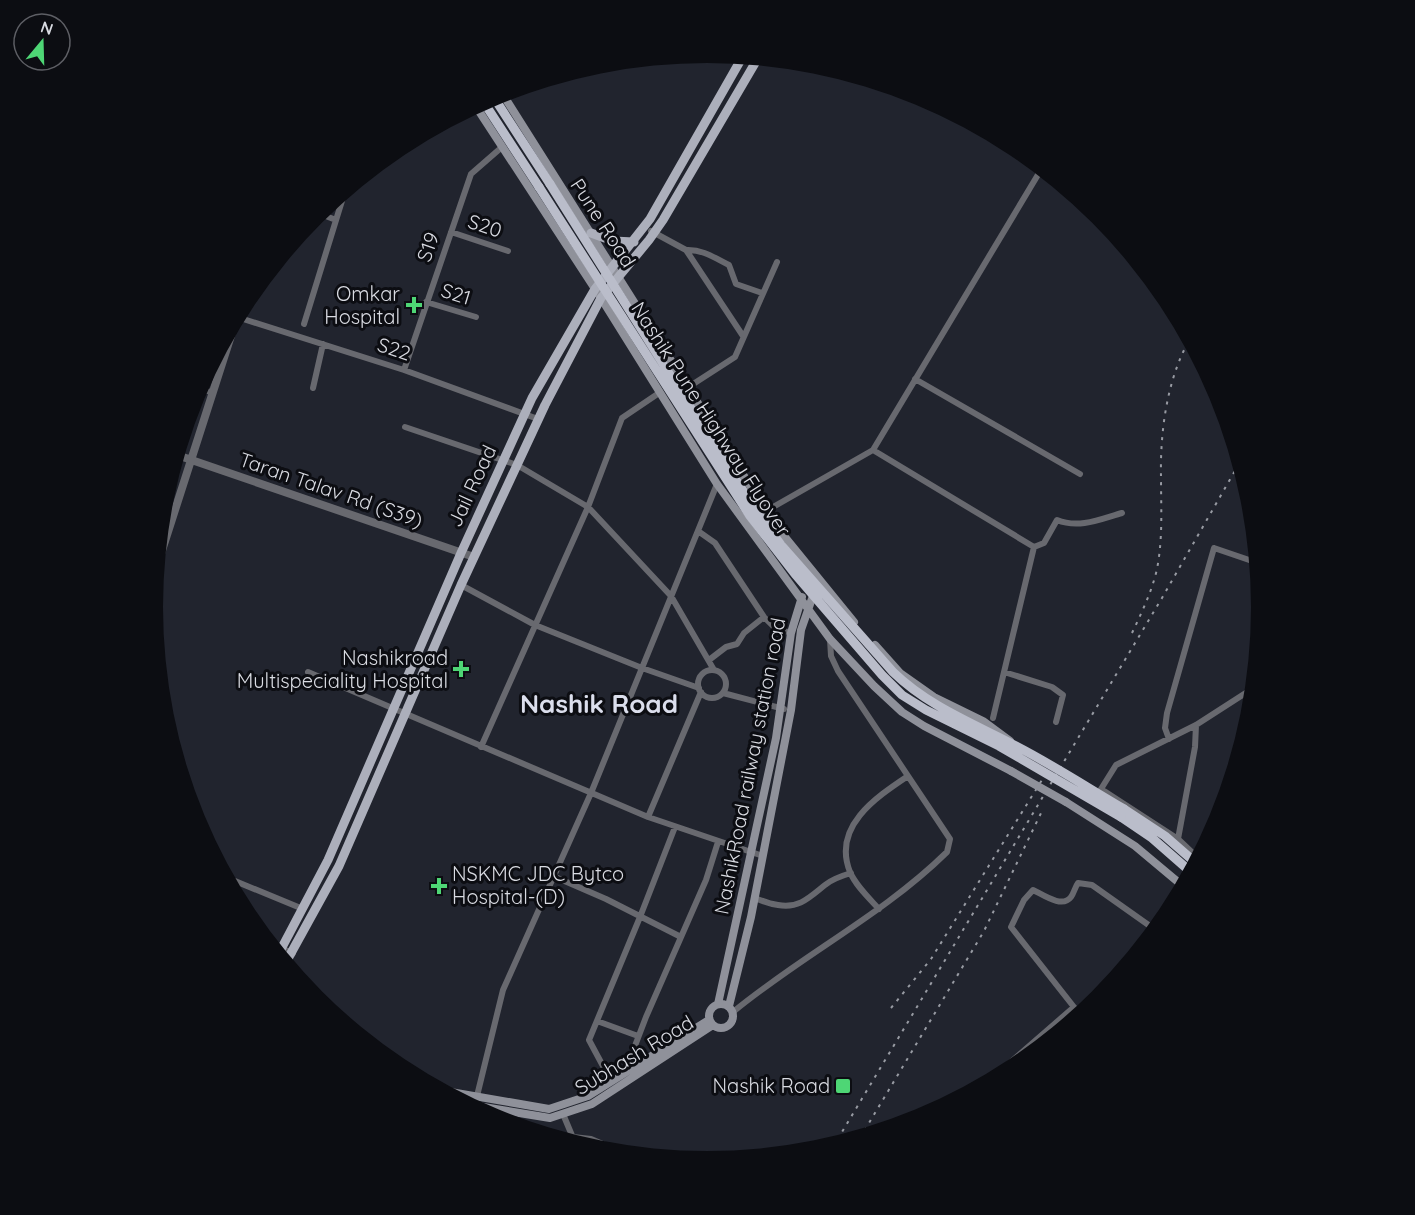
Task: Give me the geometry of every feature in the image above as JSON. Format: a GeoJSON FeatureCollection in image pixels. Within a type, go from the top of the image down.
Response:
{"type":"FeatureCollection","features":[{"type":"Feature","properties":{"kind":"highway","name":"Nashik Pune Highway Flyover"},"geometry":{"type":"LineString","coordinates":[[498,104],[752,505],[781,545],[893,672],[927,701],[1017,746],[1122,813],[1186,867]]}},
{"type":"Feature","properties":{"kind":"highway","name":"Nashik Pune Highway Flyover"},"geometry":{"type":"LineString","coordinates":[[488,109],[750,516],[795,574],[882,675],[902,695],[926,710],[1165,836],[1191,858]]}},
{"type":"Feature","properties":{"kind":"main road","name":"Jail Road"},"geometry":{"type":"LineString","coordinates":[[283,948],[333,850],[461,553],[532,398],[595,289],[646,226],[739,64]]}},
{"type":"Feature","properties":{"kind":"main road","name":"Jail Road"},"geometry":{"type":"LineString","coordinates":[[290,956],[339,866],[461,585],[538,418],[601,298],[652,237],[753,65]]}},
{"type":"Feature","properties":{"kind":"main road","name":"Pune Road"},"geometry":{"type":"LineString","coordinates":[[507,101],[687,388],[780,531],[900,673],[934,697],[992,722],[1017,746]]}},
{"type":"Feature","properties":{"kind":"main road"},"geometry":{"type":"LineString","coordinates":[[480,113],[601,298],[717,484],[830,639],[902,712],[1066,802],[1135,846],[1178,882]]}},
{"type":"Feature","properties":{"kind":"main road"},"geometry":{"type":"LineString","coordinates":[[591,233],[613,241],[634,242]]}},
{"type":"Feature","properties":{"kind":"main road"},"geometry":{"type":"LineString","coordinates":[[731,1009],[718,1004],[712,1008],[711,1023],[722,1029],[729,1026],[734,1019],[731,1009],[791,711],[799,638],[816,575]]}},
{"type":"Feature","properties":{"kind":"main road","name":"NashikRoad railway station road"},"geometry":{"type":"LineString","coordinates":[[718,1004],[781,708],[790,633],[801,599],[816,575]]}},
{"type":"Feature","properties":{"kind":"main road","name":"Subhash Road"},"geometry":{"type":"LineString","coordinates":[[481,1102],[549,1109],[588,1096],[711,1023]]}},
{"type":"Feature","properties":{"kind":"main road","name":"Subhash Road"},"geometry":{"type":"LineString","coordinates":[[483,1104],[550,1118],[592,1104],[711,1023]]}},
{"type":"Feature","properties":{"kind":"street","name":"S19"},"geometry":{"type":"LineString","coordinates":[[404,370],[471,174],[502,147]]}},
{"type":"Feature","properties":{"kind":"street"},"geometry":{"type":"LineString","coordinates":[[766,511],[873,450],[1038,175]]}},
{"type":"Feature","properties":{"kind":"street"},"geometry":{"type":"LineString","coordinates":[[304,324],[341,205]]}},
{"type":"Feature","properties":{"kind":"street"},"geometry":{"type":"LineString","coordinates":[[328,217],[336,220]]}},
{"type":"Feature","properties":{"kind":"street"},"geometry":{"type":"LineString","coordinates":[[646,226],[652,237],[686,250],[707,254],[729,265],[736,284],[762,293]]}},
{"type":"Feature","properties":{"kind":"street","name":"S20"},"geometry":{"type":"LineString","coordinates":[[451,232],[508,251]]}},
{"type":"Feature","properties":{"kind":"street"},"geometry":{"type":"LineString","coordinates":[[686,250],[743,336]]}},
{"type":"Feature","properties":{"kind":"street"},"geometry":{"type":"LineString","coordinates":[[687,388],[735,357],[777,262]]}},
{"type":"Feature","properties":{"kind":"street","name":"S21"},"geometry":{"type":"LineString","coordinates":[[426,302],[476,317]]}},
{"type":"Feature","properties":{"kind":"street","name":"S22"},"geometry":{"type":"LineString","coordinates":[[247,318],[404,370],[538,418]]}},
{"type":"Feature","properties":{"kind":"street"},"geometry":{"type":"LineString","coordinates":[[313,388],[323,344]]}},
{"type":"Feature","properties":{"kind":"street"},"geometry":{"type":"LineString","coordinates":[[169,530],[224,357]]}},
{"type":"Feature","properties":{"kind":"street"},"geometry":{"type":"LineString","coordinates":[[915,378],[1080,474]]}},
{"type":"Feature","properties":{"kind":"street"},"geometry":{"type":"LineString","coordinates":[[208,391],[213,393]]}},
{"type":"Feature","properties":{"kind":"street"},"geometry":{"type":"LineString","coordinates":[[481,747],[588,507],[622,418],[660,393]]}},
{"type":"Feature","properties":{"kind":"street"},"geometry":{"type":"LineString","coordinates":[[405,427],[517,465],[588,507],[671,596],[714,670],[724,677],[726,685],[723,693]]}},
{"type":"Feature","properties":{"kind":"street"},"geometry":{"type":"LineString","coordinates":[[873,450],[1034,547]]}},
{"type":"Feature","properties":{"kind":"street","name":"Taran Talav Rd (S39)"},"geometry":{"type":"LineString","coordinates":[[185,457],[474,557]]}},
{"type":"Feature","properties":{"kind":"street"},"geometry":{"type":"LineString","coordinates":[[476,1100],[503,990],[591,793],[717,484]]}},
{"type":"Feature","properties":{"kind":"street"},"geometry":{"type":"LineString","coordinates":[[1034,547],[1044,543],[1057,520],[1066,524],[1086,524],[1122,513]]}},
{"type":"Feature","properties":{"kind":"street"},"geometry":{"type":"LineString","coordinates":[[698,531],[715,543],[764,617],[775,628],[790,633]]}},
{"type":"Feature","properties":{"kind":"street"},"geometry":{"type":"LineString","coordinates":[[992,722],[1034,547]]}},
{"type":"Feature","properties":{"kind":"street"},"geometry":{"type":"LineString","coordinates":[[1169,739],[1165,728],[1167,713],[1214,548],[1250,560]]}},
{"type":"Feature","properties":{"kind":"street"},"geometry":{"type":"LineString","coordinates":[[461,585],[535,625],[700,690],[712,698],[723,693],[791,711]]}},
{"type":"Feature","properties":{"kind":"street"},"geometry":{"type":"LineString","coordinates":[[709,660],[726,647],[737,644],[744,633],[764,617]]}},
{"type":"Feature","properties":{"kind":"street"},"geometry":{"type":"LineString","coordinates":[[731,1009],[879,909],[947,852],[950,838],[838,671],[831,656],[830,639]]}},
{"type":"Feature","properties":{"kind":"street"},"geometry":{"type":"LineString","coordinates":[[648,817],[700,690],[701,675],[714,670]]}},
{"type":"Feature","properties":{"kind":"street"},"geometry":{"type":"LineString","coordinates":[[308,672],[648,817],[763,856]]}},
{"type":"Feature","properties":{"kind":"street"},"geometry":{"type":"LineString","coordinates":[[1004,672],[1052,687],[1063,695],[1056,722]]}},
{"type":"Feature","properties":{"kind":"street"},"geometry":{"type":"LineString","coordinates":[[1193,853],[1178,839],[1101,789],[1116,765],[1196,725],[1245,693]]}},
{"type":"Feature","properties":{"kind":"street"},"geometry":{"type":"LineString","coordinates":[[1178,839],[1195,747],[1196,725]]}},
{"type":"Feature","properties":{"kind":"street"},"geometry":{"type":"LineString","coordinates":[[879,909],[851,873],[846,858],[846,842],[854,821],[883,793],[908,776]]}},
{"type":"Feature","properties":{"kind":"street"},"geometry":{"type":"LineString","coordinates":[[611,1081],[589,1040],[675,827]]}},
{"type":"Feature","properties":{"kind":"street"},"geometry":{"type":"LineString","coordinates":[[625,1072],[638,1036],[706,880],[718,842]]}},
{"type":"Feature","properties":{"kind":"street"},"geometry":{"type":"LineString","coordinates":[[754,898],[779,906],[800,904],[825,884],[851,873]]}},
{"type":"Feature","properties":{"kind":"street"},"geometry":{"type":"LineString","coordinates":[[553,876],[606,899],[681,937]]}},
{"type":"Feature","properties":{"kind":"street"},"geometry":{"type":"LineString","coordinates":[[237,882],[303,909]]}},
{"type":"Feature","properties":{"kind":"street"},"geometry":{"type":"LineString","coordinates":[[1026,1048],[1074,1007],[1011,927],[1024,900],[1033,890],[1059,901],[1067,901],[1078,883],[1092,885],[1149,925]]}},
{"type":"Feature","properties":{"kind":"street"},"geometry":{"type":"LineString","coordinates":[[287,953],[292,953]]}},
{"type":"Feature","properties":{"kind":"street"},"geometry":{"type":"LineString","coordinates":[[597,1021],[638,1036]]}},
{"type":"Feature","properties":{"kind":"street"},"geometry":{"type":"LineString","coordinates":[[563,1114],[572,1134]]}},
{"type":"Feature","properties":{"kind":"railway"},"geometry":{"type":"LineString","coordinates":[[1132,633],[1150,593],[1157,569],[1161,534],[1161,460],[1166,406],[1170,388],[1186,347]]}},
{"type":"Feature","properties":{"kind":"railway"},"geometry":{"type":"LineString","coordinates":[[840,1135],[1162,598],[1234,472]]}},
{"type":"Feature","properties":{"kind":"railway"},"geometry":{"type":"LineString","coordinates":[[891,1008],[931,959],[1045,775]]}},
{"type":"Feature","properties":{"kind":"railway"},"geometry":{"type":"LineString","coordinates":[[866,1128],[984,931],[1043,809]]}},
{"type":"Feature","properties":{"kind":"place","name":"Omkar Hospital"},"geometry":{"type":"Point","coordinates":[414,305]}},
{"type":"Feature","properties":{"kind":"place","name":"Nashikroad Multispeciality Hospital"},"geometry":{"type":"Point","coordinates":[461,669]}},
{"type":"Feature","properties":{"kind":"place","name":"NSKMC JDC Bytco Hospital-(D)"},"geometry":{"type":"Point","coordinates":[439,886]}},
{"type":"Feature","properties":{"kind":"place","name":"Nashik Road"},"geometry":{"type":"Point","coordinates":[843,1086]}},
{"type":"Feature","properties":{"kind":"district","name":"Nashik Road"},"geometry":{"type":"Point","coordinates":[599,704]}}]}
